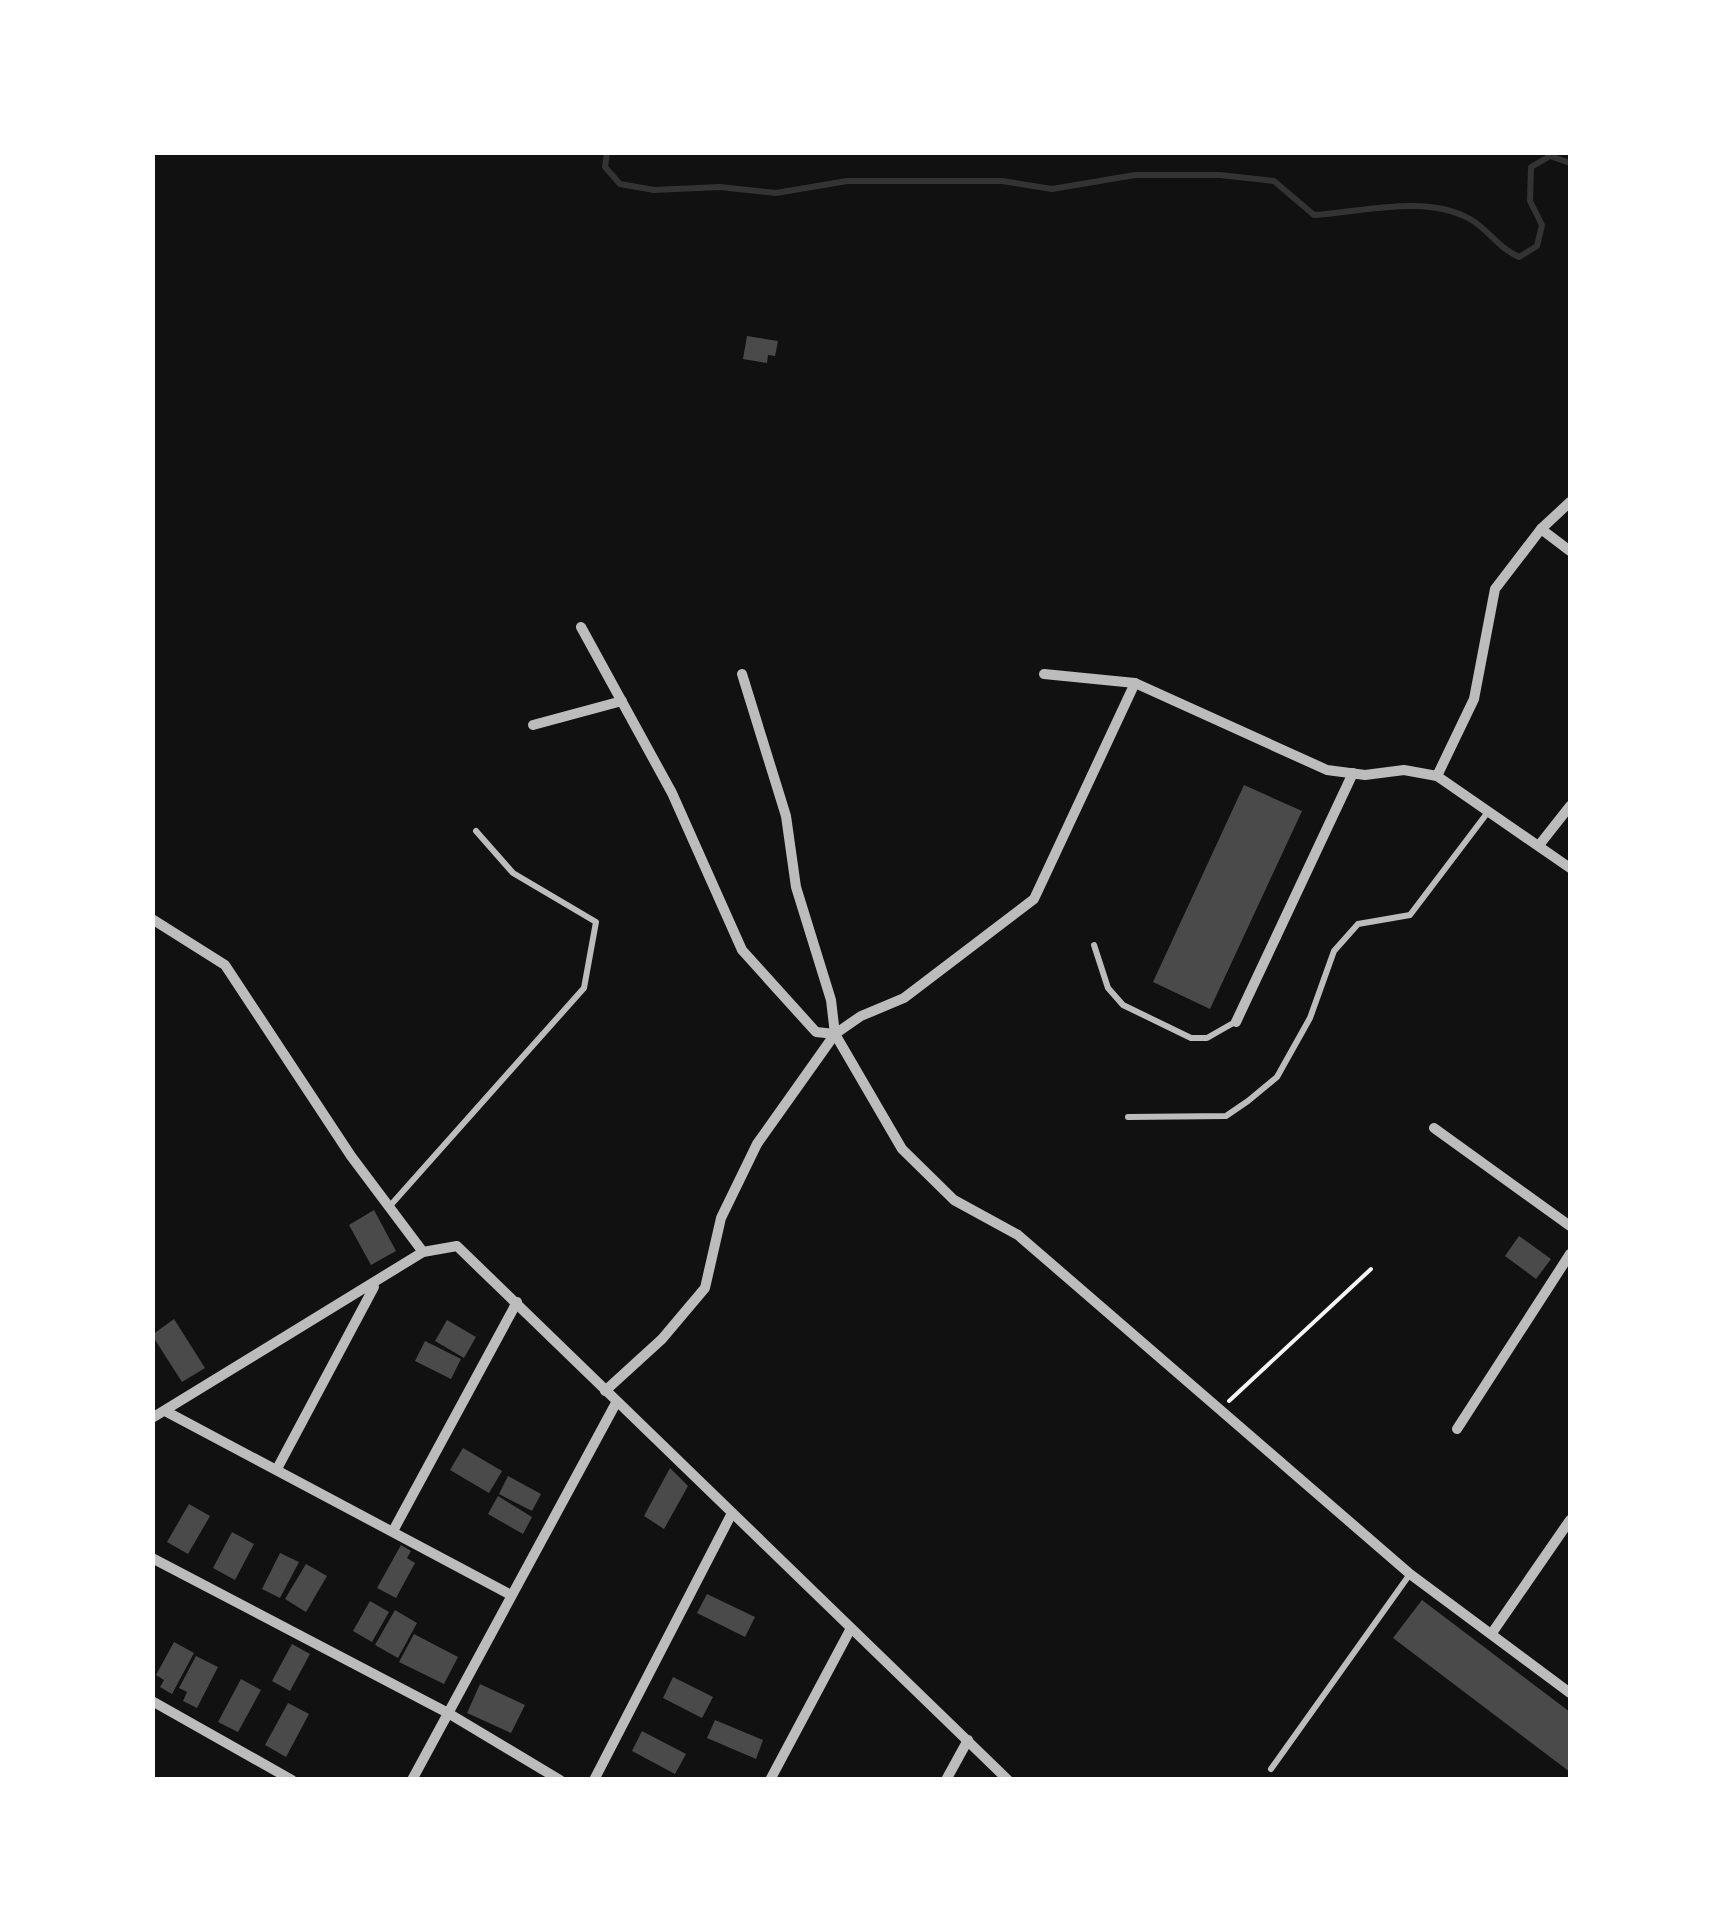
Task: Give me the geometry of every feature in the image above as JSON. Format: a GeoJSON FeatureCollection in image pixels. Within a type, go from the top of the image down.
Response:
{"type":"FeatureCollection","features":[{"type":"Feature","properties":{"kind":"street"},"geometry":{"type":"LineString","coordinates":[[1436,776],[1474,699],[1495,589],[1541,529],[1570,502]]}},
{"type":"Feature","properties":{"kind":"street"},"geometry":{"type":"LineString","coordinates":[[1541,529],[1570,551]]}},
{"type":"Feature","properties":{"kind":"street"},"geometry":{"type":"LineString","coordinates":[[581,626],[672,793],[742,950],[816,1032],[835,1034]]}},
{"type":"Feature","properties":{"kind":"street"},"geometry":{"type":"LineString","coordinates":[[742,674],[786,816],[796,886],[831,1000],[835,1034],[902,1149],[954,1200],[1018,1236],[1410,1574],[1570,1693]]}},
{"type":"Feature","properties":{"kind":"street"},"geometry":{"type":"LineString","coordinates":[[1044,674],[1136,683],[1327,770],[1404,770],[1436,776],[1570,868]]}},
{"type":"Feature","properties":{"kind":"street"},"geometry":{"type":"LineString","coordinates":[[604,1391],[662,1339],[705,1288],[721,1218],[756,1144],[835,1034],[861,1016],[904,998],[1034,899],[1136,683]]}},
{"type":"Feature","properties":{"kind":"street"},"geometry":{"type":"LineString","coordinates":[[532,725],[622,701]]}},
{"type":"Feature","properties":{"kind":"street"},"geometry":{"type":"LineString","coordinates":[[1236,1022],[1353,773]]}},
{"type":"Feature","properties":{"kind":"street"},"geometry":{"type":"LineString","coordinates":[[1540,844],[1570,806]]}},
{"type":"Feature","properties":{"kind":"street"},"geometry":{"type":"LineString","coordinates":[[152,918],[225,965],[423,1252]]}},
{"type":"Feature","properties":{"kind":"street"},"geometry":{"type":"LineString","coordinates":[[1434,1128],[1570,1226]]}},
{"type":"Feature","properties":{"kind":"street"},"geometry":{"type":"LineString","coordinates":[[152,1418],[423,1252],[458,1246],[1008,1780]]}},
{"type":"Feature","properties":{"kind":"street"},"geometry":{"type":"LineString","coordinates":[[1457,1428],[1570,1254]]}},
{"type":"Feature","properties":{"kind":"street"},"geometry":{"type":"LineString","coordinates":[[278,1467],[376,1284]]}},
{"type":"Feature","properties":{"kind":"street"},"geometry":{"type":"LineString","coordinates":[[393,1531],[517,1302]]}},
{"type":"Feature","properties":{"kind":"street"},"geometry":{"type":"LineString","coordinates":[[412,1780],[616,1403]]}},
{"type":"Feature","properties":{"kind":"street"},"geometry":{"type":"LineString","coordinates":[[167,1412],[278,1467],[511,1595]]}},
{"type":"Feature","properties":{"kind":"street"},"geometry":{"type":"LineString","coordinates":[[594,1780],[732,1513]]}},
{"type":"Feature","properties":{"kind":"street"},"geometry":{"type":"LineString","coordinates":[[1492,1633],[1570,1520]]}},
{"type":"Feature","properties":{"kind":"street"},"geometry":{"type":"LineString","coordinates":[[152,1558],[448,1712],[560,1780]]}},
{"type":"Feature","properties":{"kind":"street"},"geometry":{"type":"LineString","coordinates":[[770,1780],[850,1630]]}},
{"type":"Feature","properties":{"kind":"street"},"geometry":{"type":"LineString","coordinates":[[152,1701],[292,1780]]}},
{"type":"Feature","properties":{"kind":"street"},"geometry":{"type":"LineString","coordinates":[[946,1780],[968,1740]]}},
{"type":"Feature","properties":{"kind":"lane"},"geometry":{"type":"LineString","coordinates":[[1128,1117],[1226,1116],[1276,1077],[1310,1018],[1334,951],[1358,924],[1410,915],[1489,810]]}},
{"type":"Feature","properties":{"kind":"lane"},"geometry":{"type":"LineString","coordinates":[[390,1206],[584,988],[596,922],[514,873],[476,831]]}},
{"type":"Feature","properties":{"kind":"lane"},"geometry":{"type":"LineString","coordinates":[[1094,945],[1108,988],[1123,1005],[1192,1038],[1208,1038],[1236,1022]]}},
{"type":"Feature","properties":{"kind":"lane"},"geometry":{"type":"LineString","coordinates":[[1271,1769],[1410,1574]]}},
{"type":"Feature","properties":{"kind":"path"},"geometry":{"type":"LineString","coordinates":[[1218,1411],[1371,1270]]}},
{"type":"Feature","properties":{"kind":"building"},"geometry":{"type":"Polygon","coordinates":[[[747,336],[778,341],[775,356],[768,355],[767,363],[743,359],[747,336]]]}},
{"type":"Feature","properties":{"kind":"building"},"geometry":{"type":"Polygon","coordinates":[[[1244,785],[1302,811],[1210,1009],[1153,982],[1244,785]]]}},
{"type":"Feature","properties":{"kind":"building"},"geometry":{"type":"Polygon","coordinates":[[[374,1210],[396,1251],[371,1265],[349,1225],[374,1210]]]}},
{"type":"Feature","properties":{"kind":"building"},"geometry":{"type":"Polygon","coordinates":[[[1519,1236],[1551,1259],[1536,1279],[1505,1256],[1519,1236]]]}},
{"type":"Feature","properties":{"kind":"building"},"geometry":{"type":"Polygon","coordinates":[[[174,1319],[205,1368],[182,1382],[152,1335],[174,1319]]]}},
{"type":"Feature","properties":{"kind":"building"},"geometry":{"type":"Polygon","coordinates":[[[447,1320],[476,1337],[464,1358],[435,1341],[447,1320]]]}},
{"type":"Feature","properties":{"kind":"building"},"geometry":{"type":"Polygon","coordinates":[[[425,1341],[461,1359],[451,1379],[415,1361],[425,1341]]]}},
{"type":"Feature","properties":{"kind":"building"},"geometry":{"type":"Polygon","coordinates":[[[463,1448],[502,1471],[489,1493],[450,1470],[463,1448]]]}},
{"type":"Feature","properties":{"kind":"building"},"geometry":{"type":"Polygon","coordinates":[[[670,1468],[688,1486],[664,1529],[644,1516],[670,1468]]]}},
{"type":"Feature","properties":{"kind":"building"},"geometry":{"type":"Polygon","coordinates":[[[508,1476],[541,1494],[532,1511],[499,1494],[508,1476]]]}},
{"type":"Feature","properties":{"kind":"building"},"geometry":{"type":"Polygon","coordinates":[[[498,1496],[532,1517],[523,1534],[488,1514],[498,1496]]]}},
{"type":"Feature","properties":{"kind":"building"},"geometry":{"type":"Polygon","coordinates":[[[189,1504],[210,1516],[188,1554],[167,1542],[189,1504]]]}},
{"type":"Feature","properties":{"kind":"building"},"geometry":{"type":"Polygon","coordinates":[[[232,1532],[254,1544],[235,1580],[213,1568],[232,1532]]]}},
{"type":"Feature","properties":{"kind":"building"},"geometry":{"type":"Polygon","coordinates":[[[401,1545],[411,1551],[407,1558],[415,1563],[396,1598],[377,1588],[401,1545]]]}},
{"type":"Feature","properties":{"kind":"building"},"geometry":{"type":"Polygon","coordinates":[[[280,1553],[299,1562],[280,1598],[262,1589],[280,1553]]]}},
{"type":"Feature","properties":{"kind":"building"},"geometry":{"type":"Polygon","coordinates":[[[306,1564],[327,1576],[306,1612],[285,1599],[306,1564]]]}},
{"type":"Feature","properties":{"kind":"building"},"geometry":{"type":"Polygon","coordinates":[[[707,1594],[755,1617],[745,1637],[697,1613],[707,1594]]]}},
{"type":"Feature","properties":{"kind":"building"},"geometry":{"type":"Polygon","coordinates":[[[1422,1600],[1570,1712],[1570,1772],[1393,1638],[1422,1600]]]}},
{"type":"Feature","properties":{"kind":"building"},"geometry":{"type":"Polygon","coordinates":[[[370,1601],[389,1612],[372,1642],[353,1631],[370,1601]]]}},
{"type":"Feature","properties":{"kind":"building"},"geometry":{"type":"Polygon","coordinates":[[[395,1610],[417,1623],[398,1658],[375,1645],[395,1610]]]}},
{"type":"Feature","properties":{"kind":"building"},"geometry":{"type":"Polygon","coordinates":[[[414,1634],[458,1657],[444,1684],[399,1662],[414,1634]]]}},
{"type":"Feature","properties":{"kind":"building"},"geometry":{"type":"Polygon","coordinates":[[[174,1642],[194,1653],[172,1694],[160,1687],[164,1680],[156,1675],[174,1642]]]}},
{"type":"Feature","properties":{"kind":"building"},"geometry":{"type":"Polygon","coordinates":[[[292,1644],[310,1654],[290,1691],[272,1681],[292,1644]]]}},
{"type":"Feature","properties":{"kind":"building"},"geometry":{"type":"Polygon","coordinates":[[[196,1656],[218,1667],[197,1708],[183,1701],[187,1692],[179,1688],[196,1656]]]}},
{"type":"Feature","properties":{"kind":"building"},"geometry":{"type":"Polygon","coordinates":[[[673,1677],[713,1697],[702,1718],[663,1698],[673,1677]]]}},
{"type":"Feature","properties":{"kind":"building"},"geometry":{"type":"Polygon","coordinates":[[[241,1679],[261,1690],[238,1732],[218,1722],[241,1679]]]}},
{"type":"Feature","properties":{"kind":"building"},"geometry":{"type":"Polygon","coordinates":[[[480,1684],[525,1705],[511,1733],[467,1713],[480,1684]]]}},
{"type":"Feature","properties":{"kind":"building"},"geometry":{"type":"Polygon","coordinates":[[[288,1703],[309,1714],[286,1757],[265,1745],[288,1703]]]}},
{"type":"Feature","properties":{"kind":"building"},"geometry":{"type":"Polygon","coordinates":[[[715,1720],[763,1740],[756,1759],[707,1738],[715,1720]]]}},
{"type":"Feature","properties":{"kind":"building"},"geometry":{"type":"Polygon","coordinates":[[[642,1731],[686,1754],[675,1774],[632,1751],[642,1731]]]}},
{"type":"Feature","properties":{"kind":"waterway"},"geometry":{"type":"LineString","coordinates":[[607,152],[605,167],[620,184],[654,190],[720,187],[776,193],[847,181],[1002,181],[1052,189],[1135,175],[1220,175],[1274,181],[1314,215],[1414,206],[1453,212],[1477,223],[1519,257],[1537,246],[1542,225],[1530,201],[1531,167],[1550,156],[1570,163]]}}]}
